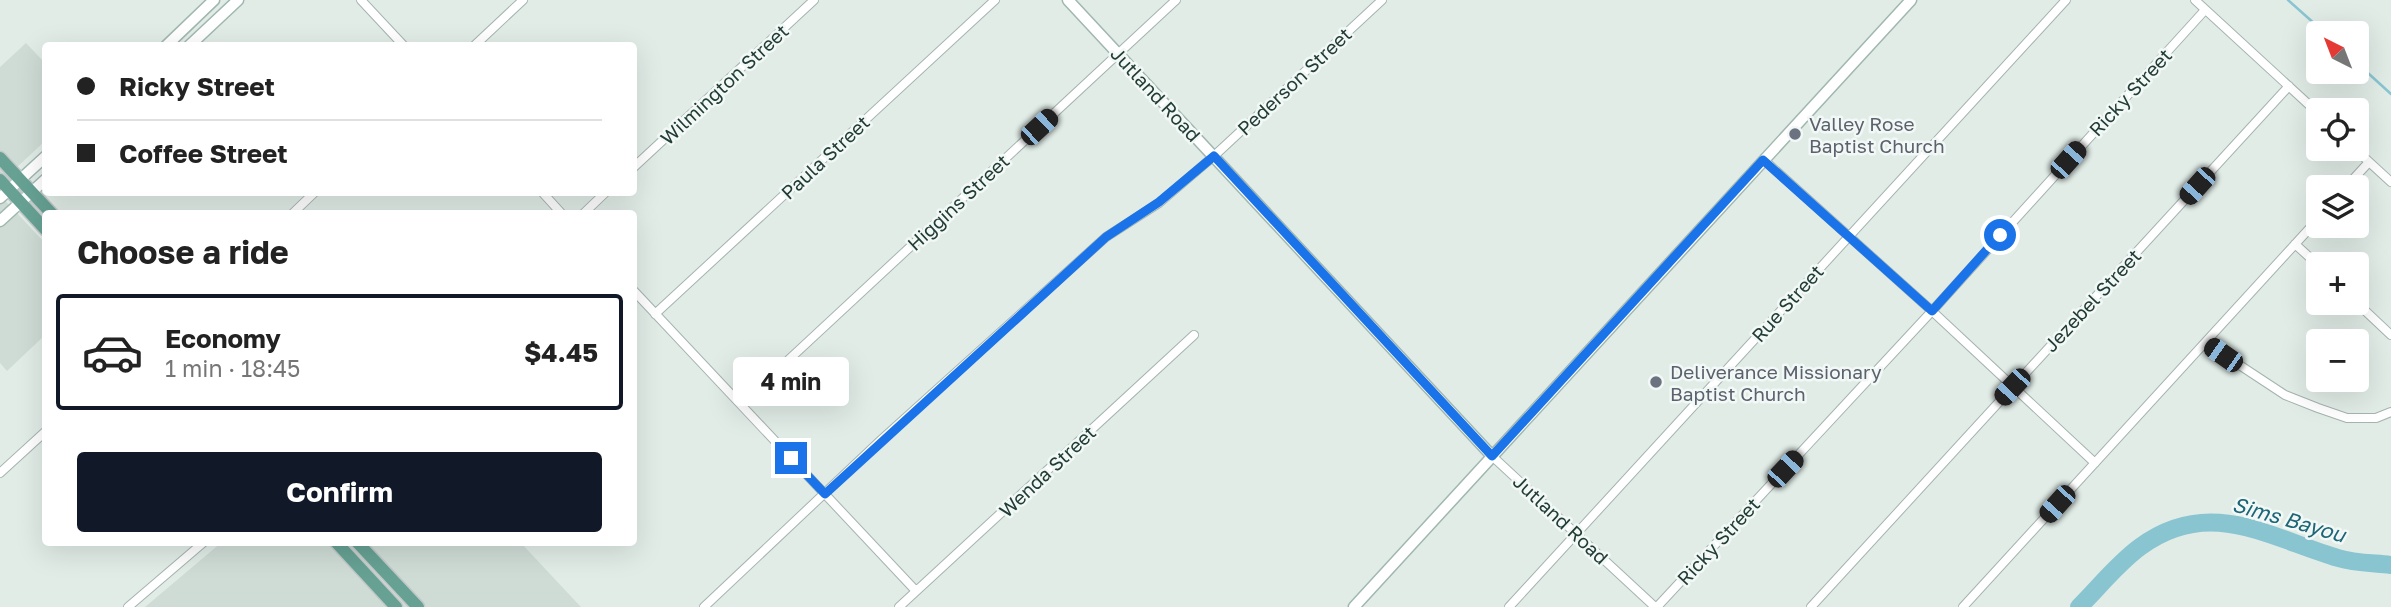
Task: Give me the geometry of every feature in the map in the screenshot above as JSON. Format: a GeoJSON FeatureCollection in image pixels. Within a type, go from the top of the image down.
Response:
{"type":"FeatureCollection","features":[{"type":"Feature","properties":{"kind":"main road"},"geometry":{"type":"LineString","coordinates":[[0,158],[48,210]]}},
{"type":"Feature","properties":{"kind":"main road"},"geometry":{"type":"LineString","coordinates":[[0,180],[4,194],[20,202],[42,225]]}},
{"type":"Feature","properties":{"kind":"main road"},"geometry":{"type":"LineString","coordinates":[[340,546],[397,607]]}},
{"type":"Feature","properties":{"kind":"main road"},"geometry":{"type":"LineString","coordinates":[[362,546],[418,607]]}},
{"type":"Feature","properties":{"kind":"main road"},"geometry":{"type":"LineString","coordinates":[[378,587],[389,576]]}},
{"type":"Feature","properties":{"kind":"street"},"geometry":{"type":"LineString","coordinates":[[170,42],[214,0]]}},
{"type":"Feature","properties":{"kind":"street"},"geometry":{"type":"LineString","coordinates":[[193,42],[238,0]]}},
{"type":"Feature","properties":{"kind":"street"},"geometry":{"type":"LineString","coordinates":[[361,0],[400,42]]}},
{"type":"Feature","properties":{"kind":"street"},"geometry":{"type":"LineString","coordinates":[[478,42],[523,0]]}},
{"type":"Feature","properties":{"kind":"street","name":"Wilmington Street"},"geometry":{"type":"LineString","coordinates":[[637,164],[814,0]]}},
{"type":"Feature","properties":{"kind":"street","name":"Paula Street"},"geometry":{"type":"LineString","coordinates":[[655,314],[995,0]]}},
{"type":"Feature","properties":{"kind":"street","name":"Jutland Road"},"geometry":{"type":"LineString","coordinates":[[1068,0],[1492,456],[1656,607]]}},
{"type":"Feature","properties":{"kind":"street","name":"Higgins Street"},"geometry":{"type":"LineString","coordinates":[[741,404],[1176,0]]}},
{"type":"Feature","properties":{"kind":"street","name":"Pederson Street"},"geometry":{"type":"LineString","coordinates":[[704,607],[1106,237],[1159,202],[1214,156],[1382,0]]}},
{"type":"Feature","properties":{"kind":"street"},"geometry":{"type":"LineString","coordinates":[[1354,607],[1911,0]]}},
{"type":"Feature","properties":{"kind":"street","name":"Rue Street"},"geometry":{"type":"LineString","coordinates":[[1509,607],[2066,0]]}},
{"type":"Feature","properties":{"kind":"street"},"geometry":{"type":"LineString","coordinates":[[2194,0],[2306,102]]}},
{"type":"Feature","properties":{"kind":"street","name":"Ricky Street"},"geometry":{"type":"LineString","coordinates":[[1656,607],[1932,311],[2205,10]]}},
{"type":"Feature","properties":{"kind":"street","name":"Jezebel Street"},"geometry":{"type":"LineString","coordinates":[[1811,607],[2289,86]]}},
{"type":"Feature","properties":{"kind":"street"},"geometry":{"type":"LineString","coordinates":[[4,194],[42,160]]}},
{"type":"Feature","properties":{"kind":"street"},"geometry":{"type":"LineString","coordinates":[[1763,160],[1932,311],[2095,463]]}},
{"type":"Feature","properties":{"kind":"street"},"geometry":{"type":"LineString","coordinates":[[2357,175],[2369,162],[2391,182]]}},
{"type":"Feature","properties":{"kind":"street"},"geometry":{"type":"LineString","coordinates":[[0,221],[42,182]]}},
{"type":"Feature","properties":{"kind":"street"},"geometry":{"type":"LineString","coordinates":[[296,210],[311,196]]}},
{"type":"Feature","properties":{"kind":"street"},"geometry":{"type":"LineString","coordinates":[[546,196],[558,210]]}},
{"type":"Feature","properties":{"kind":"street"},"geometry":{"type":"LineString","coordinates":[[587,210],[602,196]]}},
{"type":"Feature","properties":{"kind":"street"},"geometry":{"type":"LineString","coordinates":[[1963,607],[2306,232]]}},
{"type":"Feature","properties":{"kind":"street"},"geometry":{"type":"LineString","coordinates":[[2295,244],[2306,254]]}},
{"type":"Feature","properties":{"kind":"street"},"geometry":{"type":"LineString","coordinates":[[637,294],[916,591]]}},
{"type":"Feature","properties":{"kind":"street"},"geometry":{"type":"LineString","coordinates":[[2369,314],[2391,335]]}},
{"type":"Feature","properties":{"kind":"street","name":"Wenda Street"},"geometry":{"type":"LineString","coordinates":[[899,607],[1194,335]]}},
{"type":"Feature","properties":{"kind":"street"},"geometry":{"type":"LineString","coordinates":[[2206,343],[2285,395],[2318,408],[2347,418],[2376,418],[2391,412]]}},
{"type":"Feature","properties":{"kind":"street"},"geometry":{"type":"LineString","coordinates":[[0,473],[42,436]]}},
{"type":"Feature","properties":{"kind":"street"},"geometry":{"type":"LineString","coordinates":[[128,607],[199,546]]}},
{"type":"Feature","properties":{"kind":"shaded area"},"geometry":{"type":"Polygon","coordinates":[[[26,43],[42,60],[42,144],[0,183],[0,67],[26,43]]]}},
{"type":"Feature","properties":{"kind":"shaded area"},"geometry":{"type":"Polygon","coordinates":[[[0,195],[42,240],[42,338],[7,371],[0,363],[0,195]]]}},
{"type":"Feature","properties":{"kind":"shaded area"},"geometry":{"type":"Polygon","coordinates":[[[217,546],[524,546],[581,607],[145,607],[217,546]]]}},
{"type":"Feature","properties":{"kind":"waterway"},"geometry":{"type":"LineString","coordinates":[[2288,0],[2312,21]]}},
{"type":"Feature","properties":{"kind":"waterway"},"geometry":{"type":"LineString","coordinates":[[2370,75],[2391,94]]}},
{"type":"Feature","properties":{"kind":"waterway","name":"Sims Bayou"},"geometry":{"type":"LineString","coordinates":[[2079,607],[2140,547],[2165,532],[2190,524],[2239,526],[2344,560],[2391,565]]}},
{"type":"Feature","properties":{"kind":"place","name":"Valley Rose Baptist Church"},"geometry":{"type":"Point","coordinates":[1795,134]}},
{"type":"Feature","properties":{"kind":"place","name":"Deliverance Missionary Baptist Church"},"geometry":{"type":"Point","coordinates":[1656,382]}},
{"type":"Feature","properties":{"kind":"route"},"geometry":{"type":"LineString","coordinates":[[791,458],[825,494],[1106,237],[1159,202],[1214,156],[1492,456],[1763,160],[1932,311],[2000,235]]}}]}
